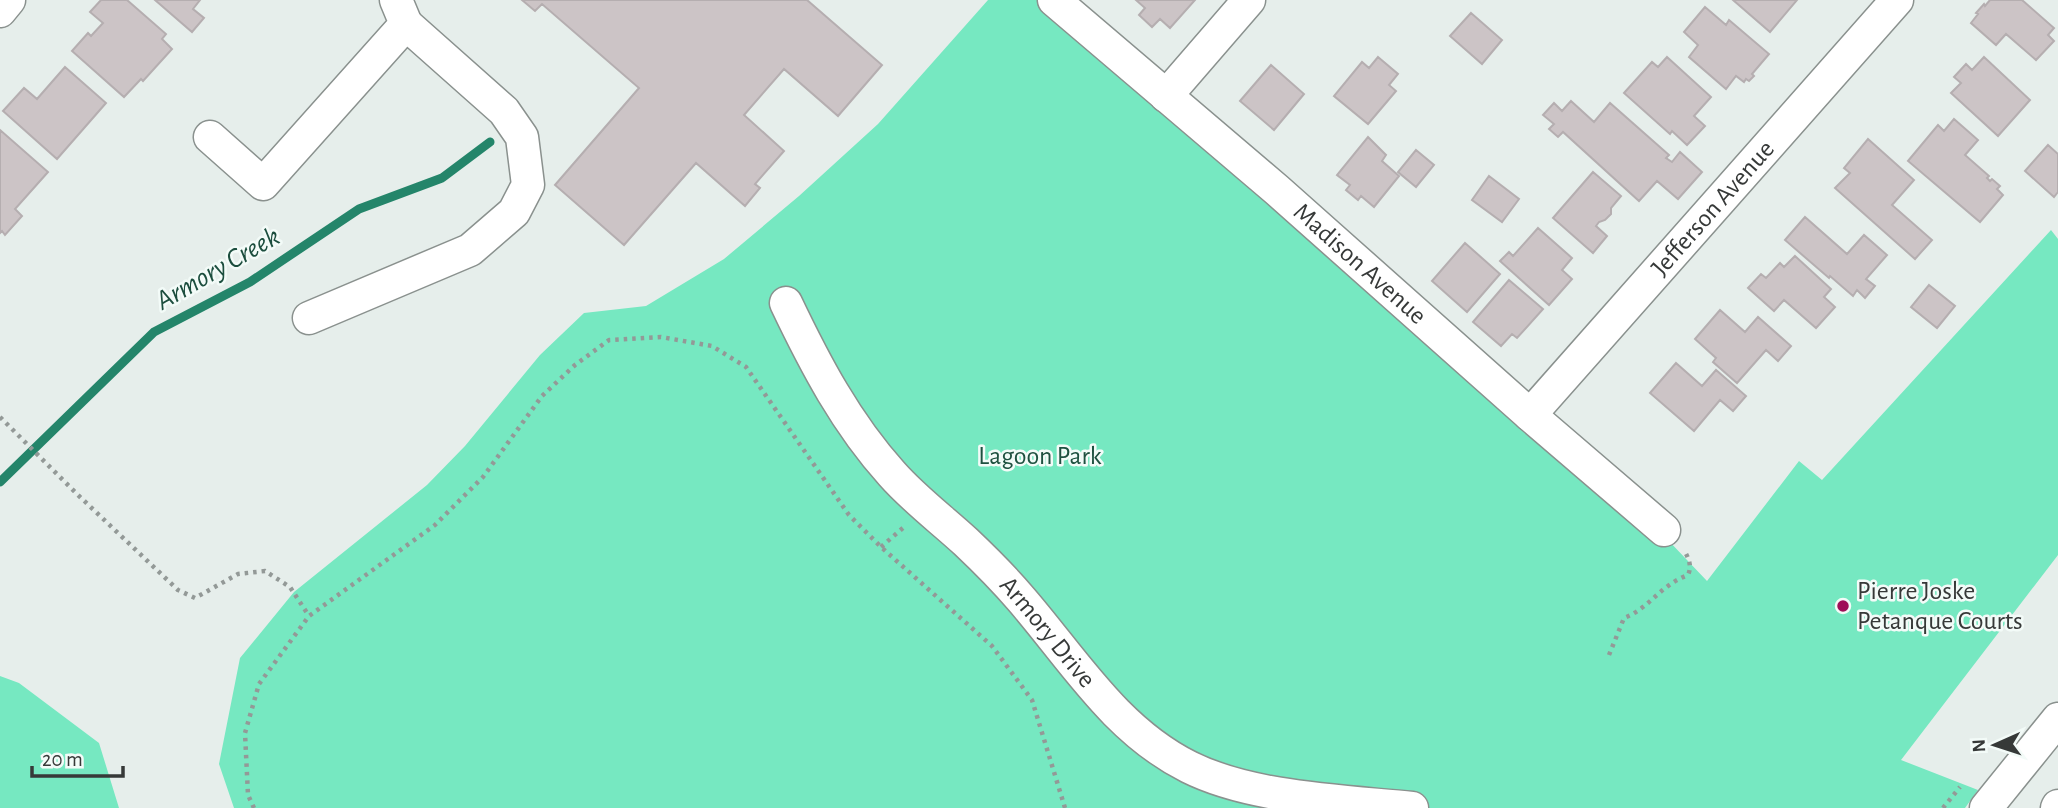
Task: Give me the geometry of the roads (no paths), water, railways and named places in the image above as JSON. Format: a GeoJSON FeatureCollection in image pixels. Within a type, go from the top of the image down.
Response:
{"type":"FeatureCollection","features":[{"type":"Feature","properties":{"kind":"street"},"geometry":{"type":"LineString","coordinates":[[0,11],[9,0]]}},
{"type":"Feature","properties":{"kind":"street","name":"Madison Avenue"},"geometry":{"type":"LineString","coordinates":[[1054,0],[1277,190],[1664,530]]}},
{"type":"Feature","properties":{"kind":"street"},"geometry":{"type":"LineString","coordinates":[[1166,96],[1249,0]]}},
{"type":"Feature","properties":{"kind":"street","name":"Jefferson Avenue"},"geometry":{"type":"LineString","coordinates":[[1530,415],[1896,0]]}},
{"type":"Feature","properties":{"kind":"street"},"geometry":{"type":"LineString","coordinates":[[210,137],[263,184],[401,12],[504,111],[522,137],[528,186],[514,212],[470,250],[309,318]]}},
{"type":"Feature","properties":{"kind":"street","name":"Armory Drive"},"geometry":{"type":"LineString","coordinates":[[786,303],[834,396],[874,453],[908,491],[1003,579],[1085,679],[1120,717],[1140,734],[1190,767],[1238,785],[1412,808]]}},
{"type":"Feature","properties":{"kind":"street"},"geometry":{"type":"LineString","coordinates":[[1986,808],[2058,719]]}},
{"type":"Feature","properties":{"kind":"waterway","name":"Armory Creek"},"geometry":{"type":"LineString","coordinates":[[0,482],[154,332],[250,282],[359,209],[442,178],[490,142]]}},
{"type":"Feature","properties":{"kind":"place","name":"Pierre Joske Petanque Courts"},"geometry":{"type":"Point","coordinates":[1843,606]}},
{"type":"Feature","properties":{"kind":"park label","name":"Lagoon Park"},"geometry":{"type":"Point","coordinates":[1040,456]}}]}
